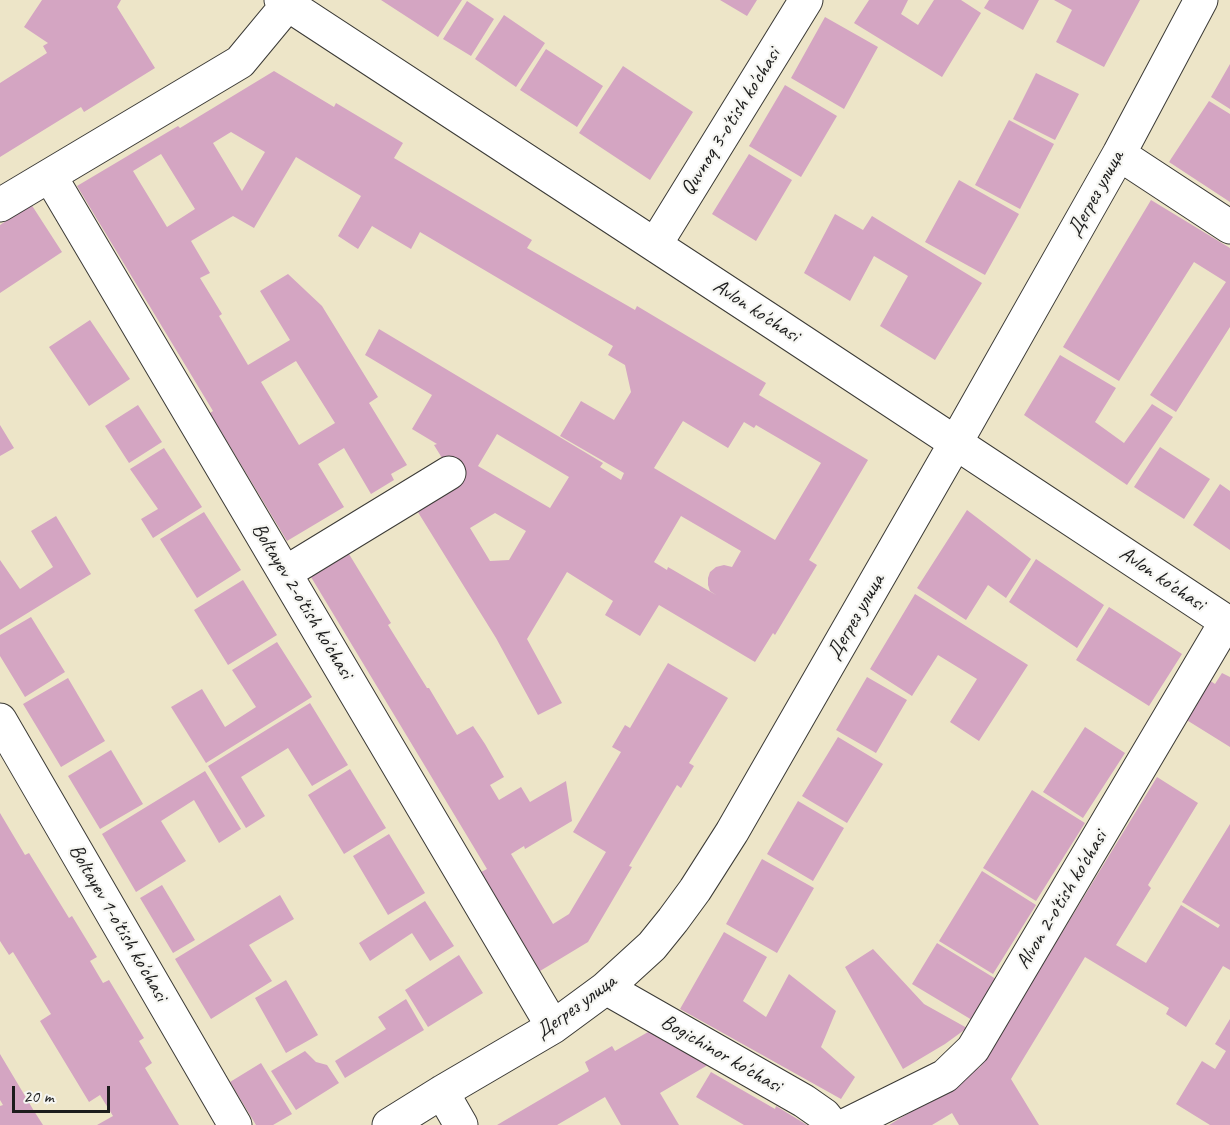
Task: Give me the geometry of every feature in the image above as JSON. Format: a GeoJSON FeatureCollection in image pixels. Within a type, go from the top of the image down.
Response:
{"type":"FeatureCollection","features":[{"type":"Feature","properties":{"kind":"street","name":"Quvnoq 3-o'tish ko'chasi"},"geometry":{"type":"LineString","coordinates":[[655,245],[806,0]]}},
{"type":"Feature","properties":{"kind":"street","name":"Avlon ko'chasi"},"geometry":{"type":"LineString","coordinates":[[285,2],[1228,623]]}},
{"type":"Feature","properties":{"kind":"street"},"geometry":{"type":"LineString","coordinates":[[0,205],[240,62],[285,2]]}},
{"type":"Feature","properties":{"kind":"street","name":"Дегрез улица"},"geometry":{"type":"LineString","coordinates":[[389,1125],[553,1027],[606,988],[652,946],[674,921],[732,832],[956,442],[1119,154],[1195,2]]}},
{"type":"Feature","properties":{"kind":"street"},"geometry":{"type":"LineString","coordinates":[[1119,154],[1230,227]]}},
{"type":"Feature","properties":{"kind":"street","name":"Boltayev 2-o'tish ko'chasi"},"geometry":{"type":"LineString","coordinates":[[50,176],[553,1027]]}},
{"type":"Feature","properties":{"kind":"street"},"geometry":{"type":"LineString","coordinates":[[285,573],[449,473]]}},
{"type":"Feature","properties":{"kind":"street","name":"Alvon 2-o'tish ko'chasi"},"geometry":{"type":"LineString","coordinates":[[846,1125],[945,1076],[973,1049],[1228,623]]}},
{"type":"Feature","properties":{"kind":"street","name":"Boltayev 1-o'tish ko'chasi"},"geometry":{"type":"LineString","coordinates":[[0,720],[236,1125]]}},
{"type":"Feature","properties":{"kind":"street","name":"Bogichinor ko'chasi"},"geometry":{"type":"LineString","coordinates":[[606,988],[804,1101],[824,1115],[832,1125]]}},
{"type":"Feature","properties":{"kind":"street"},"geometry":{"type":"LineString","coordinates":[[442,1092],[461,1125]]}},
{"type":"Feature","properties":{"kind":"building"},"geometry":{"type":"Polygon","coordinates":[[[42,0],[121,0],[117,7],[155,68],[84,112],[81,107],[0,157],[0,83],[47,53],[43,46],[48,43],[24,27],[42,0]]]}},
{"type":"Feature","properties":{"kind":"building"},"geometry":{"type":"Polygon","coordinates":[[[381,0],[462,0],[438,37],[381,0]]]}},
{"type":"Feature","properties":{"kind":"building"},"geometry":{"type":"Polygon","coordinates":[[[720,0],[757,0],[747,16],[720,0]]]}},
{"type":"Feature","properties":{"kind":"building"},"geometry":{"type":"Polygon","coordinates":[[[869,0],[908,0],[901,14],[918,25],[934,0],[961,0],[981,13],[942,77],[854,23],[869,0]]]}},
{"type":"Feature","properties":{"kind":"building"},"geometry":{"type":"Polygon","coordinates":[[[989,0],[1039,0],[1023,30],[984,8],[989,0]]]}},
{"type":"Feature","properties":{"kind":"building"},"geometry":{"type":"Polygon","coordinates":[[[1054,0],[1140,0],[1104,67],[1056,42],[1072,10],[1054,0]]]}},
{"type":"Feature","properties":{"kind":"building"},"geometry":{"type":"Polygon","coordinates":[[[467,1],[494,19],[471,56],[443,39],[467,1]]]}},
{"type":"Feature","properties":{"kind":"building"},"geometry":{"type":"Polygon","coordinates":[[[504,15],[545,43],[516,87],[475,59],[504,15]]]}},
{"type":"Feature","properties":{"kind":"building"},"geometry":{"type":"Polygon","coordinates":[[[825,17],[878,47],[844,109],[791,78],[825,17]]]}},
{"type":"Feature","properties":{"kind":"building"},"geometry":{"type":"Polygon","coordinates":[[[546,49],[603,86],[577,127],[520,90],[546,49]]]}},
{"type":"Feature","properties":{"kind":"building"},"geometry":{"type":"Polygon","coordinates":[[[1230,64],[1230,109],[1211,97],[1230,64]]]}},
{"type":"Feature","properties":{"kind":"building"},"geometry":{"type":"Polygon","coordinates":[[[623,66],[693,112],[650,180],[579,133],[623,66]]]}},
{"type":"Feature","properties":{"kind":"building"},"geometry":{"type":"Polygon","coordinates":[[[274,71],[334,107],[336,103],[403,143],[394,158],[532,240],[527,248],[635,310],[637,306],[766,383],[759,395],[868,460],[809,560],[817,565],[775,635],[773,633],[755,662],[659,605],[640,636],[605,615],[613,601],[567,572],[527,639],[562,703],[538,715],[496,638],[416,509],[458,484],[434,445],[437,444],[412,429],[432,395],[365,355],[379,329],[603,463],[600,467],[621,480],[624,473],[560,436],[581,401],[614,420],[631,392],[625,365],[608,355],[613,346],[420,232],[411,249],[372,226],[358,249],[338,236],[361,196],[296,157],[254,228],[233,216],[191,241],[210,273],[200,278],[222,314],[219,316],[248,365],[290,340],[260,291],[288,274],[322,306],[378,397],[369,403],[407,465],[391,474],[394,480],[371,494],[344,448],[318,464],[344,507],[287,541],[210,413],[213,411],[77,186],[178,126],[180,128],[274,71]],[[231,132],[213,143],[242,191],[265,152],[231,132]],[[161,154],[133,171],[167,227],[195,209],[161,154]],[[296,361],[261,382],[299,445],[335,423],[296,361]],[[683,421],[654,468],[775,540],[821,463],[756,425],[754,428],[744,422],[728,448],[683,421]],[[497,434],[478,466],[550,508],[569,477],[497,434]],[[495,513],[470,528],[490,561],[509,560],[526,531],[495,513]],[[681,516],[654,562],[667,570],[668,567],[716,595],[710,591],[708,585],[710,572],[724,565],[732,567],[741,551],[681,516]]]}},
{"type":"Feature","properties":{"kind":"building"},"geometry":{"type":"Polygon","coordinates":[[[1036,73],[1079,94],[1055,140],[1013,119],[1036,73]]]}},
{"type":"Feature","properties":{"kind":"building"},"geometry":{"type":"Polygon","coordinates":[[[785,85],[837,116],[801,177],[749,146],[785,85]]]}},
{"type":"Feature","properties":{"kind":"building"},"geometry":{"type":"Polygon","coordinates":[[[1209,101],[1230,114],[1230,202],[1169,162],[1209,101]]]}},
{"type":"Feature","properties":{"kind":"building"},"geometry":{"type":"Polygon","coordinates":[[[1009,120],[1054,144],[1020,209],[975,185],[1009,120]]]}},
{"type":"Feature","properties":{"kind":"building"},"geometry":{"type":"Polygon","coordinates":[[[749,154],[792,180],[756,241],[712,214],[749,154]]]}},
{"type":"Feature","properties":{"kind":"building"},"geometry":{"type":"Polygon","coordinates":[[[959,180],[1019,214],[985,275],[925,242],[959,180]]]}},
{"type":"Feature","properties":{"kind":"building"},"geometry":{"type":"Polygon","coordinates":[[[1151,200],[1230,248],[1230,327],[1176,412],[1150,395],[1226,282],[1194,262],[1119,381],[1063,347],[1151,200]]]}},
{"type":"Feature","properties":{"kind":"building"},"geometry":{"type":"Polygon","coordinates":[[[31,204],[62,252],[0,293],[0,225],[31,204]]]}},
{"type":"Feature","properties":{"kind":"building"},"geometry":{"type":"Polygon","coordinates":[[[835,214],[863,230],[872,216],[982,283],[935,360],[880,326],[908,276],[874,256],[850,301],[804,273],[835,214]]]}},
{"type":"Feature","properties":{"kind":"building"},"geometry":{"type":"Polygon","coordinates":[[[90,320],[130,379],[89,406],[49,347],[90,320]]]}},
{"type":"Feature","properties":{"kind":"building"},"geometry":{"type":"Polygon","coordinates":[[[1060,355],[1116,388],[1095,422],[1124,443],[1152,404],[1173,417],[1127,485],[1024,415],[1060,355]]]}},
{"type":"Feature","properties":{"kind":"building"},"geometry":{"type":"Polygon","coordinates":[[[138,405],[162,442],[129,463],[105,426],[138,405]]]}},
{"type":"Feature","properties":{"kind":"building"},"geometry":{"type":"Polygon","coordinates":[[[0,425],[14,448],[0,456],[0,425]]]}},
{"type":"Feature","properties":{"kind":"building"},"geometry":{"type":"Polygon","coordinates":[[[1160,447],[1210,479],[1184,519],[1134,487],[1160,447]]]}},
{"type":"Feature","properties":{"kind":"building"},"geometry":{"type":"Polygon","coordinates":[[[164,448],[202,507],[153,538],[141,519],[158,509],[130,469],[164,448]]]}},
{"type":"Feature","properties":{"kind":"building"},"geometry":{"type":"Polygon","coordinates":[[[1220,484],[1230,491],[1230,550],[1193,525],[1220,484]]]}},
{"type":"Feature","properties":{"kind":"building"},"geometry":{"type":"Polygon","coordinates":[[[967,510],[1031,559],[1006,598],[988,585],[966,620],[917,588],[967,510]]]}},
{"type":"Feature","properties":{"kind":"building"},"geometry":{"type":"Polygon","coordinates":[[[204,512],[241,570],[197,598],[160,539],[204,512]]]}},
{"type":"Feature","properties":{"kind":"building"},"geometry":{"type":"Polygon","coordinates":[[[56,516],[91,574],[0,630],[0,560],[20,589],[53,567],[31,531],[56,516]]]}},
{"type":"Feature","properties":{"kind":"building"},"geometry":{"type":"Polygon","coordinates":[[[349,554],[391,623],[388,625],[457,735],[473,726],[485,744],[504,777],[490,785],[499,800],[521,787],[530,802],[566,781],[572,821],[525,849],[524,846],[511,854],[553,924],[569,914],[606,852],[573,832],[621,752],[612,747],[625,725],[630,728],[668,663],[728,698],[689,763],[694,766],[681,788],[677,785],[629,866],[632,867],[588,942],[540,971],[481,872],[487,869],[311,577],[349,554]]]}},
{"type":"Feature","properties":{"kind":"building"},"geometry":{"type":"Polygon","coordinates":[[[1036,559],[1104,605],[1077,648],[1009,602],[1036,559]]]}},
{"type":"Feature","properties":{"kind":"building"},"geometry":{"type":"Polygon","coordinates":[[[243,580],[277,635],[228,665],[194,610],[243,580]]]}},
{"type":"Feature","properties":{"kind":"building"},"geometry":{"type":"Polygon","coordinates":[[[915,594],[1028,665],[979,741],[950,722],[977,679],[938,655],[912,696],[870,669],[915,594]]]}},
{"type":"Feature","properties":{"kind":"building"},"geometry":{"type":"Polygon","coordinates":[[[1109,607],[1182,654],[1149,706],[1076,660],[1109,607]]]}},
{"type":"Feature","properties":{"kind":"building"},"geometry":{"type":"Polygon","coordinates":[[[31,617],[65,672],[25,697],[0,656],[0,635],[31,617]]]}},
{"type":"Feature","properties":{"kind":"building"},"geometry":{"type":"Polygon","coordinates":[[[277,642],[312,697],[206,763],[171,707],[202,689],[225,727],[256,707],[232,670],[277,642]]]}},
{"type":"Feature","properties":{"kind":"building"},"geometry":{"type":"Polygon","coordinates":[[[1222,673],[1230,677],[1230,747],[1185,719],[1209,680],[1215,684],[1222,673]]]}},
{"type":"Feature","properties":{"kind":"building"},"geometry":{"type":"Polygon","coordinates":[[[867,677],[907,700],[876,753],[836,730],[867,677]]]}},
{"type":"Feature","properties":{"kind":"building"},"geometry":{"type":"Polygon","coordinates":[[[68,678],[105,741],[61,767],[23,704],[68,678]]]}},
{"type":"Feature","properties":{"kind":"building"},"geometry":{"type":"Polygon","coordinates":[[[310,703],[348,765],[312,786],[288,748],[241,777],[265,816],[246,828],[208,766],[310,703]]]}},
{"type":"Feature","properties":{"kind":"building"},"geometry":{"type":"Polygon","coordinates":[[[1085,727],[1125,753],[1083,818],[1043,792],[1085,727]]]}},
{"type":"Feature","properties":{"kind":"building"},"geometry":{"type":"Polygon","coordinates":[[[838,737],[883,764],[847,823],[802,796],[838,737]]]}},
{"type":"Feature","properties":{"kind":"building"},"geometry":{"type":"Polygon","coordinates":[[[111,750],[143,804],[100,829],[68,776],[111,750]]]}},
{"type":"Feature","properties":{"kind":"building"},"geometry":{"type":"Polygon","coordinates":[[[350,769],[386,828],[344,854],[308,795],[350,769]]]}},
{"type":"Feature","properties":{"kind":"building"},"geometry":{"type":"Polygon","coordinates":[[[205,771],[241,829],[219,843],[194,800],[161,821],[186,861],[136,892],[102,834],[205,771]]]}},
{"type":"Feature","properties":{"kind":"building"},"geometry":{"type":"Polygon","coordinates":[[[1157,777],[1198,803],[1148,885],[1151,888],[1116,945],[1146,963],[1181,905],[1218,928],[1220,925],[1182,902],[1230,824],[1230,970],[1223,966],[1186,1027],[1166,1014],[1169,1008],[1085,957],[1011,1079],[1039,1125],[959,1125],[952,1113],[932,1125],[889,1125],[965,1079],[964,1077],[980,1067],[1157,777]]]}},
{"type":"Feature","properties":{"kind":"building"},"geometry":{"type":"Polygon","coordinates":[[[1032,790],[1085,823],[1036,901],[983,868],[1032,790]]]}},
{"type":"Feature","properties":{"kind":"building"},"geometry":{"type":"Polygon","coordinates":[[[798,801],[844,828],[813,881],[767,854],[798,801]]]}},
{"type":"Feature","properties":{"kind":"building"},"geometry":{"type":"Polygon","coordinates":[[[0,813],[25,855],[29,853],[69,918],[72,916],[97,957],[90,961],[103,983],[109,980],[144,1038],[139,1041],[152,1063],[145,1068],[179,1125],[97,1125],[113,1116],[100,1095],[89,1102],[40,1021],[51,1014],[13,952],[9,955],[0,941],[0,813]]]}},
{"type":"Feature","properties":{"kind":"building"},"geometry":{"type":"Polygon","coordinates":[[[389,834],[425,893],[388,915],[353,856],[389,834]]]}},
{"type":"Feature","properties":{"kind":"building"},"geometry":{"type":"Polygon","coordinates":[[[762,859],[814,888],[777,953],[726,924],[762,859]]]}},
{"type":"Feature","properties":{"kind":"building"},"geometry":{"type":"Polygon","coordinates":[[[982,871],[1036,905],[993,974],[939,941],[982,871]]]}},
{"type":"Feature","properties":{"kind":"building"},"geometry":{"type":"Polygon","coordinates":[[[162,885],[195,940],[173,953],[140,898],[162,885]]]}},
{"type":"Feature","properties":{"kind":"building"},"geometry":{"type":"Polygon","coordinates":[[[280,895],[294,919],[249,945],[272,981],[211,1019],[175,959],[280,895]]]}},
{"type":"Feature","properties":{"kind":"building"},"geometry":{"type":"Polygon","coordinates":[[[425,901],[454,946],[430,961],[412,933],[370,961],[359,943],[425,901]]]}},
{"type":"Feature","properties":{"kind":"building"},"geometry":{"type":"Polygon","coordinates":[[[724,932],[767,957],[743,1001],[766,1017],[789,974],[836,1011],[821,1047],[855,1077],[841,1099],[680,1009],[724,932]]]}},
{"type":"Feature","properties":{"kind":"building"},"geometry":{"type":"Polygon","coordinates":[[[937,943],[996,979],[972,1020],[912,984],[937,943]]]}},
{"type":"Feature","properties":{"kind":"building"},"geometry":{"type":"Polygon","coordinates":[[[873,949],[924,1004],[967,1028],[903,1069],[845,967],[873,949]]]}},
{"type":"Feature","properties":{"kind":"building"},"geometry":{"type":"Polygon","coordinates":[[[459,955],[483,993],[428,1027],[405,990],[459,955]]]}},
{"type":"Feature","properties":{"kind":"building"},"geometry":{"type":"Polygon","coordinates":[[[286,980],[318,1035],[286,1053],[255,998],[286,980]]]}},
{"type":"Feature","properties":{"kind":"building"},"geometry":{"type":"Polygon","coordinates":[[[406,999],[424,1030],[345,1078],[335,1061],[386,1029],[378,1017],[406,999]]]}},
{"type":"Feature","properties":{"kind":"building"},"geometry":{"type":"Polygon","coordinates":[[[1230,1019],[1230,1125],[1210,1125],[1176,1104],[1202,1061],[1215,1069],[1226,1051],[1215,1044],[1230,1019]]]}},
{"type":"Feature","properties":{"kind":"building"},"geometry":{"type":"Polygon","coordinates":[[[655,1028],[713,1062],[660,1093],[679,1125],[621,1125],[605,1097],[557,1125],[497,1125],[589,1071],[585,1062],[612,1046],[615,1051],[655,1028]]]}},
{"type":"Feature","properties":{"kind":"building"},"geometry":{"type":"Polygon","coordinates":[[[305,1051],[316,1062],[327,1065],[339,1083],[296,1110],[271,1071],[305,1051]]]}},
{"type":"Feature","properties":{"kind":"building"},"geometry":{"type":"Polygon","coordinates":[[[0,1054],[43,1125],[0,1125],[0,1106],[3,1105],[0,1100],[0,1054]]]}},
{"type":"Feature","properties":{"kind":"building"},"geometry":{"type":"Polygon","coordinates":[[[261,1063],[292,1114],[273,1125],[256,1125],[230,1082],[261,1063]]]}},
{"type":"Feature","properties":{"kind":"building"},"geometry":{"type":"Polygon","coordinates":[[[711,1072],[807,1125],[744,1125],[696,1097],[711,1072]]]}}]}
